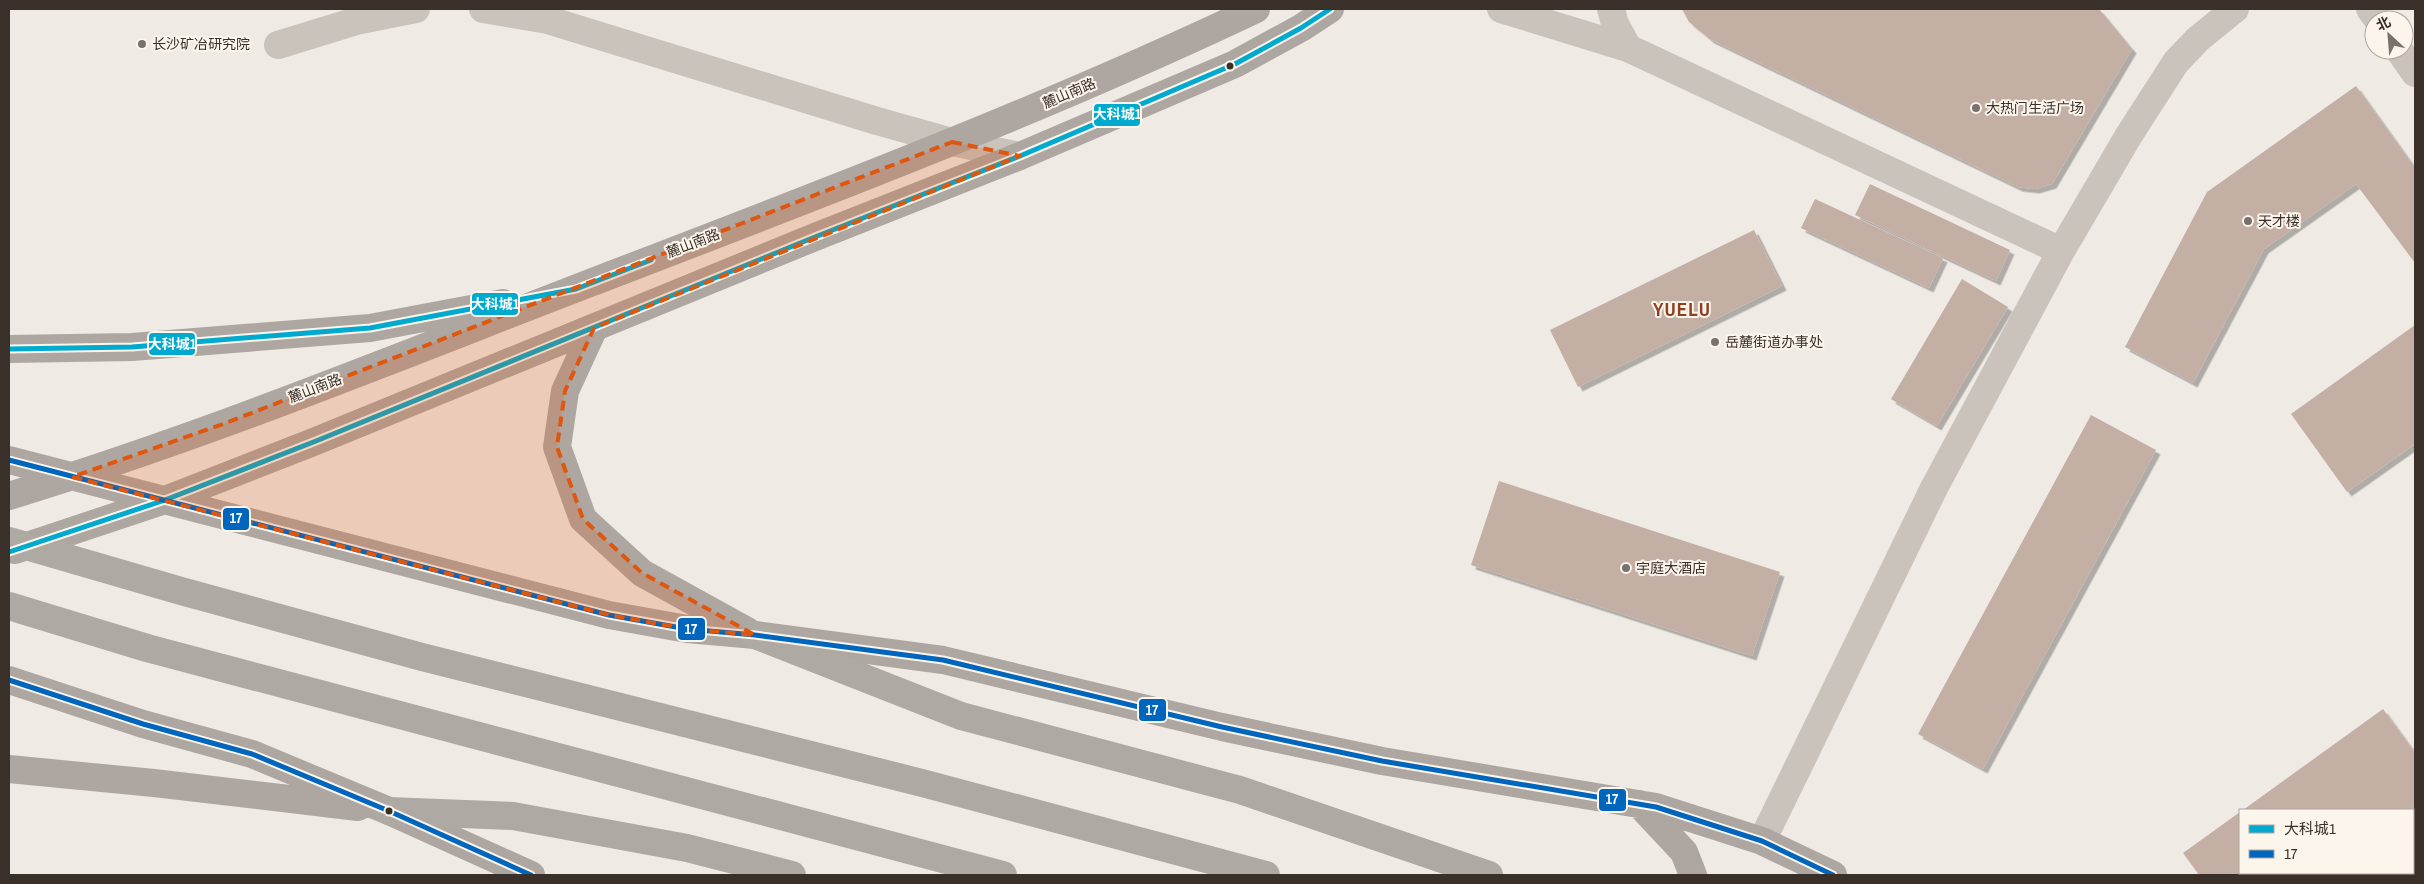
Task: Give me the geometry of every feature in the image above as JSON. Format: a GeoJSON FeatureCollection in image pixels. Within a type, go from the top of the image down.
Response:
{"type":"FeatureCollection","features":[{"type":"Feature","properties":{"kind":"highway"},"geometry":{"type":"LineString","coordinates":[[9,541],[181,591],[422,657],[926,784],[1266,875]]}},
{"type":"Feature","properties":{"kind":"highway"},"geometry":{"type":"LineString","coordinates":[[9,606],[147,648],[1003,875]]}},
{"type":"Feature","properties":{"kind":"highway"},"geometry":{"type":"LineString","coordinates":[[755,635],[961,716],[1240,790],[1489,875]]}},
{"type":"Feature","properties":{"kind":"highway"},"geometry":{"type":"LineString","coordinates":[[389,811],[513,816],[687,848],[792,875]]}},
{"type":"Feature","properties":{"kind":"main road","name":"麓山南路"},"geometry":{"type":"LineString","coordinates":[[9,496],[72,477],[223,424],[952,142],[1149,59],[1256,9]]}},
{"type":"Feature","properties":{"kind":"main road"},"geometry":{"type":"LineString","coordinates":[[9,552],[165,500],[316,441],[1020,156],[1235,64],[1301,28],[1330,9]]}},
{"type":"Feature","properties":{"kind":"main road"},"geometry":{"type":"LineString","coordinates":[[9,349],[132,347],[370,328],[576,288]]}},
{"type":"Feature","properties":{"kind":"main road"},"geometry":{"type":"LineString","coordinates":[[594,328],[565,391],[558,447],[583,519],[642,573],[755,635]]}},
{"type":"Feature","properties":{"kind":"main road"},"geometry":{"type":"LineString","coordinates":[[9,460],[609,615],[687,629],[755,635],[944,660],[1222,727],[1382,761],[1656,807],[1762,842],[1833,875]]}},
{"type":"Feature","properties":{"kind":"main road"},"geometry":{"type":"LineString","coordinates":[[9,680],[143,724],[252,754],[389,811],[531,875]]}},
{"type":"Feature","properties":{"kind":"main road"},"geometry":{"type":"LineString","coordinates":[[9,769],[154,783],[389,811]]}},
{"type":"Feature","properties":{"kind":"main road"},"geometry":{"type":"LineString","coordinates":[[1639,804],[1684,852],[1693,875]]}},
{"type":"Feature","properties":{"kind":"street"},"geometry":{"type":"LineString","coordinates":[[278,45],[356,21],[416,9]]}},
{"type":"Feature","properties":{"kind":"street"},"geometry":{"type":"LineString","coordinates":[[483,9],[548,20],[952,142],[1020,156]]}},
{"type":"Feature","properties":{"kind":"street"},"geometry":{"type":"LineString","coordinates":[[1501,9],[1628,48],[2061,251]]}},
{"type":"Feature","properties":{"kind":"street"},"geometry":{"type":"LineString","coordinates":[[1611,9],[1614,24],[1628,48]]}},
{"type":"Feature","properties":{"kind":"street"},"geometry":{"type":"LineString","coordinates":[[1762,842],[1934,488],[2061,251],[2129,135],[2176,62],[2198,39],[2235,9]]}},
{"type":"Feature","properties":{"kind":"street"},"geometry":{"type":"LineString","coordinates":[[2406,60],[2415,73]]}},
{"type":"Feature","properties":{"kind":"highlighted area"},"geometry":{"type":"Polygon","coordinates":[[[952,142],[1020,156],[594,328],[565,391],[557,447],[583,519],[642,573],[755,635],[687,629],[609,615],[72,477],[223,424],[952,142]]]}},
{"type":"Feature","properties":{"kind":"building","name":"大热门生活广场"},"geometry":{"type":"Polygon","coordinates":[[[1682,9],[2099,9],[2132,49],[2052,184],[2035,189],[2018,187],[1710,39],[1689,22],[1682,9]]]}},
{"type":"Feature","properties":{"kind":"building","name":"天才楼"},"geometry":{"type":"Polygon","coordinates":[[[2356,86],[2415,168],[2415,263],[2356,184],[2264,249],[2193,383],[2125,347],[2207,192],[2356,86]]]}},
{"type":"Feature","properties":{"kind":"building"},"geometry":{"type":"Polygon","coordinates":[[[1870,184],[2010,250],[1996,281],[1855,215],[1870,184]]]}},
{"type":"Feature","properties":{"kind":"building"},"geometry":{"type":"Polygon","coordinates":[[[1815,199],[1943,258],[1929,288],[1801,228],[1815,199]]]}},
{"type":"Feature","properties":{"kind":"building"},"geometry":{"type":"Polygon","coordinates":[[[1754,230],[1782,286],[1578,387],[1550,330],[1754,230]]]}},
{"type":"Feature","properties":{"kind":"building"},"geometry":{"type":"Polygon","coordinates":[[[1962,279],[2008,307],[1937,426],[1891,399],[1962,279]]]}},
{"type":"Feature","properties":{"kind":"building"},"geometry":{"type":"Polygon","coordinates":[[[2415,325],[2415,444],[2347,492],[2291,414],[2415,325]]]}},
{"type":"Feature","properties":{"kind":"building"},"geometry":{"type":"Polygon","coordinates":[[[2091,415],[2156,450],[1983,769],[1918,734],[2091,415]]]}},
{"type":"Feature","properties":{"kind":"building","name":"宇庭大酒店"},"geometry":{"type":"Polygon","coordinates":[[[1499,481],[1780,572],[1752,656],[1471,565],[1499,481]]]}},
{"type":"Feature","properties":{"kind":"building"},"geometry":{"type":"Polygon","coordinates":[[[2383,709],[2415,753],[2415,806],[2411,809],[2244,809],[2383,709]]]}},
{"type":"Feature","properties":{"kind":"building"},"geometry":{"type":"Polygon","coordinates":[[[2239,813],[2239,874],[2321,874],[2199,875],[2183,853],[2239,813]]]}},
{"type":"Feature","properties":{"kind":"transit line","name":"大科城1"},"geometry":{"type":"LineString","coordinates":[[9,552],[165,500],[316,441],[815,237],[1020,156],[1235,64],[1301,28],[1330,9]]}},
{"type":"Feature","properties":{"kind":"transit line","name":"大科城1"},"geometry":{"type":"LineString","coordinates":[[9,349],[132,347],[370,328],[576,289],[651,260]]}},
{"type":"Feature","properties":{"kind":"transit line","name":"17"},"geometry":{"type":"LineString","coordinates":[[9,460],[609,615],[687,629],[755,635],[943,660],[1222,727],[1382,761],[1656,807],[1762,841],[1833,875]]}},
{"type":"Feature","properties":{"kind":"transit line","name":"17"},"geometry":{"type":"LineString","coordinates":[[9,680],[143,724],[252,754],[389,811],[531,875]]}},
{"type":"Feature","properties":{"kind":"place","name":"长沙矿冶研究院"},"geometry":{"type":"Point","coordinates":[142,44]}},
{"type":"Feature","properties":{"kind":"place","name":"大热门生活广场"},"geometry":{"type":"Point","coordinates":[1976,108]}},
{"type":"Feature","properties":{"kind":"place","name":"天才楼"},"geometry":{"type":"Point","coordinates":[2248,221]}},
{"type":"Feature","properties":{"kind":"place","name":"岳麓街道办事处"},"geometry":{"type":"Point","coordinates":[1715,342]}},
{"type":"Feature","properties":{"kind":"place","name":"宇庭大酒店"},"geometry":{"type":"Point","coordinates":[1626,568]}},
{"type":"Feature","properties":{"kind":"district","name":"YUELU"},"geometry":{"type":"Point","coordinates":[1682,309]}}]}
